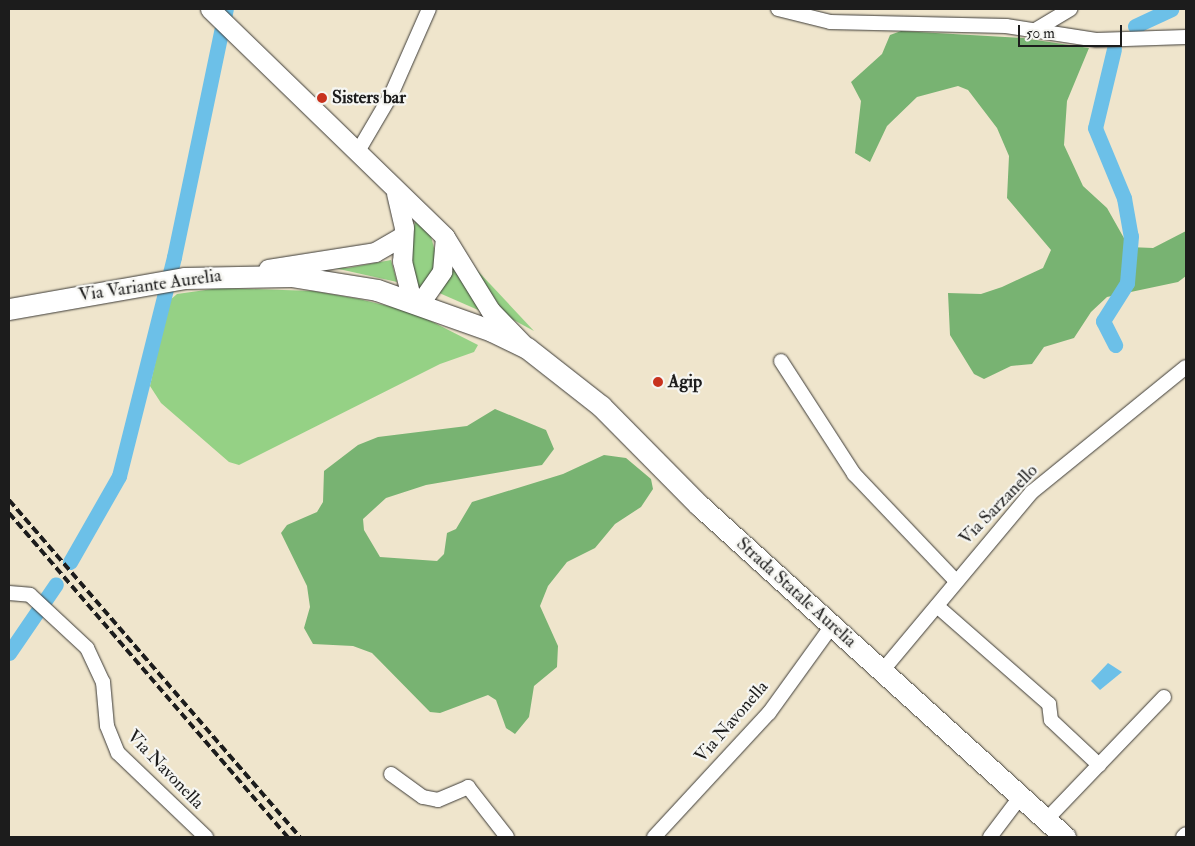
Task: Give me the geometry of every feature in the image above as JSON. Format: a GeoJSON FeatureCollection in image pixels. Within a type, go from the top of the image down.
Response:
{"type":"FeatureCollection","features":[{"type":"Feature","properties":{"kind":"main road","name":"Strada Statale Aurelia"},"geometry":{"type":"LineString","coordinates":[[218,16],[356,153],[445,237],[490,310],[527,348],[600,406],[831,626],[883,670],[1065,837]]}},
{"type":"Feature","properties":{"kind":"main road"},"geometry":{"type":"LineString","coordinates":[[396,191],[403,236],[402,261],[416,302]]}},
{"type":"Feature","properties":{"kind":"main road"},"geometry":{"type":"LineString","coordinates":[[237,274],[375,252],[403,236]]}},
{"type":"Feature","properties":{"kind":"main road"},"geometry":{"type":"LineString","coordinates":[[416,302],[442,271],[445,237]]}},
{"type":"Feature","properties":{"kind":"main road","name":"Via Variante Aurelia"},"geometry":{"type":"LineString","coordinates":[[9,309],[185,278],[237,274],[335,282],[416,302],[465,319]]}},
{"type":"Feature","properties":{"kind":"main road","name":"Strada Statale Aurelia"},"geometry":{"type":"LineString","coordinates":[[465,319],[527,348]]}},
{"type":"Feature","properties":{"kind":"street"},"geometry":{"type":"LineString","coordinates":[[356,153],[391,95],[428,9]]}},
{"type":"Feature","properties":{"kind":"street"},"geometry":{"type":"LineString","coordinates":[[778,9],[830,22],[1037,29],[1096,40],[1186,37]]}},
{"type":"Feature","properties":{"kind":"street"},"geometry":{"type":"LineString","coordinates":[[1037,29],[1070,9]]}},
{"type":"Feature","properties":{"kind":"street"},"geometry":{"type":"LineString","coordinates":[[780,361],[854,474],[956,581]]}},
{"type":"Feature","properties":{"kind":"street","name":"Via Sarzanello"},"geometry":{"type":"LineString","coordinates":[[883,670],[1032,492],[1185,370]]}},
{"type":"Feature","properties":{"kind":"street","name":"Via Navonella"},"geometry":{"type":"LineString","coordinates":[[9,593],[30,594],[51,612],[96,665],[110,741],[118,753],[206,837]]}},
{"type":"Feature","properties":{"kind":"street"},"geometry":{"type":"LineString","coordinates":[[937,606],[1050,704],[1051,720],[1099,765]]}},
{"type":"Feature","properties":{"kind":"street","name":"Via Navonella"},"geometry":{"type":"LineString","coordinates":[[654,837],[769,713],[831,626]]}},
{"type":"Feature","properties":{"kind":"street"},"geometry":{"type":"LineString","coordinates":[[1047,819],[1164,697]]}},
{"type":"Feature","properties":{"kind":"street"},"geometry":{"type":"LineString","coordinates":[[391,774],[423,797],[438,800],[468,787],[507,837]]}},
{"type":"Feature","properties":{"kind":"street"},"geometry":{"type":"LineString","coordinates":[[990,837],[1021,796]]}},
{"type":"Feature","properties":{"kind":"street"},"geometry":{"type":"LineString","coordinates":[[1183,837],[1186,834]]}},
{"type":"Feature","properties":{"kind":"green space"},"geometry":{"type":"Polygon","coordinates":[[[901,31],[1023,38],[1089,48],[1067,101],[1064,145],[1083,186],[1107,208],[1129,247],[1153,248],[1186,231],[1186,276],[1178,282],[1107,297],[1091,312],[1074,338],[1044,347],[1032,364],[1011,366],[984,379],[974,374],[950,335],[948,293],[981,294],[1002,287],[1043,268],[1051,250],[1007,198],[1009,156],[997,128],[968,90],[958,86],[917,97],[887,126],[870,162],[855,153],[861,101],[851,82],[882,54],[890,35],[901,31]]]}},
{"type":"Feature","properties":{"kind":"green space"},"geometry":{"type":"Polygon","coordinates":[[[416,219],[430,233],[438,262],[423,286],[417,288],[411,280],[410,241],[416,219]]]}},
{"type":"Feature","properties":{"kind":"green space"},"geometry":{"type":"Polygon","coordinates":[[[454,258],[485,313],[437,292],[454,258]]]}},
{"type":"Feature","properties":{"kind":"green space"},"geometry":{"type":"Polygon","coordinates":[[[391,260],[397,282],[330,267],[348,268],[391,260]]]}},
{"type":"Feature","properties":{"kind":"green space"},"geometry":{"type":"Polygon","coordinates":[[[475,268],[534,331],[506,316],[475,268]]]}},
{"type":"Feature","properties":{"kind":"green space"},"geometry":{"type":"Polygon","coordinates":[[[220,288],[313,291],[359,299],[413,312],[478,345],[474,352],[440,364],[239,465],[229,462],[161,403],[150,386],[169,301],[177,294],[220,288]]]}},
{"type":"Feature","properties":{"kind":"green space"},"geometry":{"type":"Polygon","coordinates":[[[495,409],[546,430],[554,449],[542,465],[426,485],[386,498],[363,519],[364,530],[380,557],[437,561],[444,554],[447,533],[456,529],[472,502],[563,474],[604,455],[626,458],[651,479],[653,489],[641,507],[615,524],[595,548],[567,562],[548,586],[540,606],[558,646],[557,667],[534,686],[529,717],[515,734],[506,728],[496,700],[488,695],[440,713],[430,712],[372,653],[353,646],[313,644],[304,628],[310,607],[307,586],[281,533],[287,525],[317,512],[323,502],[324,471],[358,445],[378,437],[467,426],[495,409]]]}},
{"type":"Feature","properties":{"kind":"water"},"geometry":{"type":"Polygon","coordinates":[[[1108,663],[1122,672],[1100,690],[1091,681],[1108,663]]]}},
{"type":"Feature","properties":{"kind":"waterway"},"geometry":{"type":"LineString","coordinates":[[70,562],[119,476],[174,257],[226,9]]}},
{"type":"Feature","properties":{"kind":"waterway"},"geometry":{"type":"LineString","coordinates":[[1135,26],[1171,9]]}},
{"type":"Feature","properties":{"kind":"waterway"},"geometry":{"type":"LineString","coordinates":[[1114,49],[1095,128],[1124,198],[1131,236],[1127,283],[1103,321],[1115,345]]}},
{"type":"Feature","properties":{"kind":"waterway"},"geometry":{"type":"LineString","coordinates":[[9,653],[56,584]]}},
{"type":"Feature","properties":{"kind":"railway"},"geometry":{"type":"LineString","coordinates":[[9,500],[300,837]]}},
{"type":"Feature","properties":{"kind":"railway"},"geometry":{"type":"LineString","coordinates":[[9,513],[288,837]]}},
{"type":"Feature","properties":{"kind":"place","name":"Sisters bar"},"geometry":{"type":"Point","coordinates":[322,98]}},
{"type":"Feature","properties":{"kind":"place","name":"Agip"},"geometry":{"type":"Point","coordinates":[658,382]}}]}
